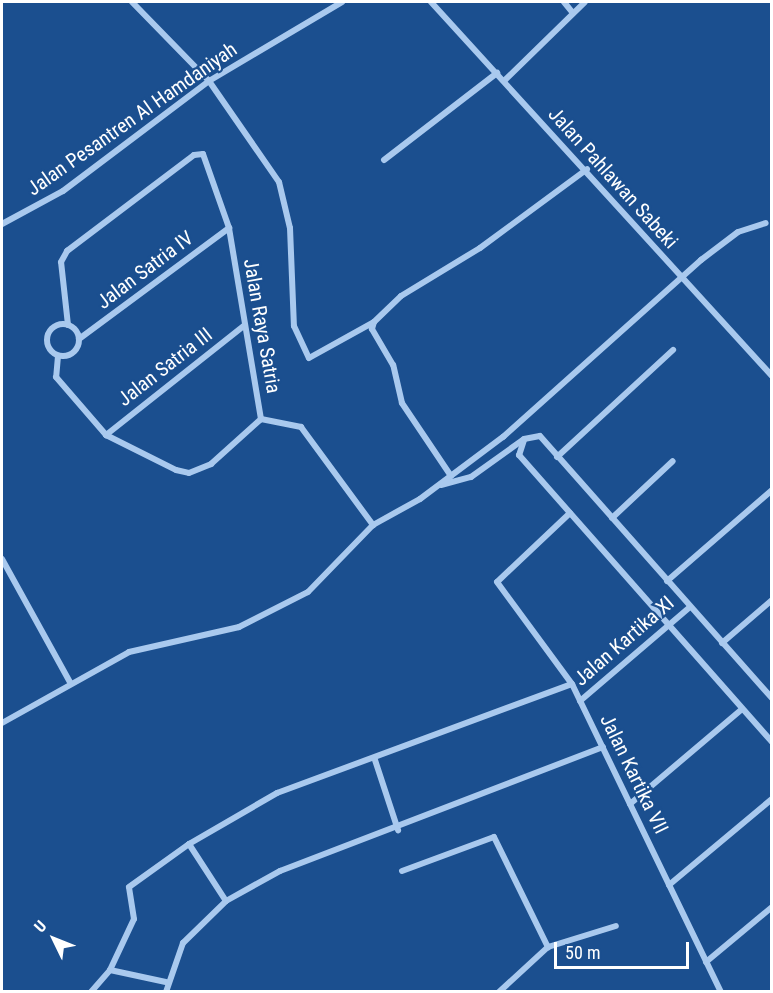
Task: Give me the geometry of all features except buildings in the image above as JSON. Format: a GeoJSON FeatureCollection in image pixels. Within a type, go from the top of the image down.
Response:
{"type":"FeatureCollection","features":[{"type":"Feature","properties":{"kind":"street"},"geometry":{"type":"LineString","coordinates":[[132,2],[209,81],[257,146],[287,204],[294,326],[309,358],[374,322],[401,296],[480,248],[587,169]]}},
{"type":"Feature","properties":{"kind":"street","name":"Jalan Pesantren Al Hamdaniyah"},"geometry":{"type":"LineString","coordinates":[[2,224],[63,191],[209,81],[342,2]]}},
{"type":"Feature","properties":{"kind":"street","name":"Jalan Pahlawan Sabeki"},"geometry":{"type":"LineString","coordinates":[[430,2],[587,169],[681,279],[771,376]]}},
{"type":"Feature","properties":{"kind":"street"},"geometry":{"type":"LineString","coordinates":[[564,2],[573,12]]}},
{"type":"Feature","properties":{"kind":"street"},"geometry":{"type":"LineString","coordinates":[[504,81],[585,2]]}},
{"type":"Feature","properties":{"kind":"street"},"geometry":{"type":"LineString","coordinates":[[384,160],[497,73]]}},
{"type":"Feature","properties":{"kind":"street","name":"Jalan Raya Satria"},"geometry":{"type":"LineString","coordinates":[[68,325],[62,262],[67,251],[194,155],[203,154],[229,228],[261,419],[301,427],[373,525]]}},
{"type":"Feature","properties":{"kind":"street"},"geometry":{"type":"LineString","coordinates":[[2,723],[70,682],[144,646],[260,619],[323,580],[373,525],[436,487],[513,427],[681,279],[738,232],[766,223]]}},
{"type":"Feature","properties":{"kind":"street","name":"Jalan Satria IV"},"geometry":{"type":"LineString","coordinates":[[79,339],[229,228]]}},
{"type":"Feature","properties":{"kind":"street"},"geometry":{"type":"LineString","coordinates":[[374,322],[372,329],[393,365],[402,403],[451,476]]}},
{"type":"Feature","properties":{"kind":"street"},"geometry":{"type":"LineString","coordinates":[[68,325],[79,339],[71,355],[58,356],[49,348],[48,336],[56,326],[68,325]]}},
{"type":"Feature","properties":{"kind":"street","name":"Jalan Satria III"},"geometry":{"type":"LineString","coordinates":[[106,435],[245,325]]}},
{"type":"Feature","properties":{"kind":"street"},"geometry":{"type":"LineString","coordinates":[[557,457],[674,350]]}},
{"type":"Feature","properties":{"kind":"street"},"geometry":{"type":"LineString","coordinates":[[58,356],[56,378],[106,435],[189,473],[211,464],[261,419]]}},
{"type":"Feature","properties":{"kind":"street"},"geometry":{"type":"LineString","coordinates":[[513,427],[524,439]]}},
{"type":"Feature","properties":{"kind":"street"},"geometry":{"type":"LineString","coordinates":[[436,487],[471,477],[524,439],[540,436],[771,698]]}},
{"type":"Feature","properties":{"kind":"street"},"geometry":{"type":"LineString","coordinates":[[524,439],[519,455],[771,742]]}},
{"type":"Feature","properties":{"kind":"street"},"geometry":{"type":"LineString","coordinates":[[612,518],[673,461]]}},
{"type":"Feature","properties":{"kind":"street"},"geometry":{"type":"LineString","coordinates":[[667,580],[771,490]]}},
{"type":"Feature","properties":{"kind":"street","name":"Jalan Kartika VII"},"geometry":{"type":"LineString","coordinates":[[570,513],[497,582],[572,684],[721,992]]}},
{"type":"Feature","properties":{"kind":"street"},"geometry":{"type":"LineString","coordinates":[[2,559],[70,682]]}},
{"type":"Feature","properties":{"kind":"street"},"geometry":{"type":"LineString","coordinates":[[722,642],[771,600]]}},
{"type":"Feature","properties":{"kind":"street","name":"Jalan Kartika XI"},"geometry":{"type":"LineString","coordinates":[[580,701],[690,607]]}},
{"type":"Feature","properties":{"kind":"street"},"geometry":{"type":"LineString","coordinates":[[91,992],[110,970],[134,919],[129,887],[189,844],[277,793],[375,760],[572,684]]}},
{"type":"Feature","properties":{"kind":"street"},"geometry":{"type":"LineString","coordinates":[[630,804],[742,709]]}},
{"type":"Feature","properties":{"kind":"street"},"geometry":{"type":"LineString","coordinates":[[166,992],[166,982],[183,944],[226,901],[280,871],[398,830],[603,747]]}},
{"type":"Feature","properties":{"kind":"street"},"geometry":{"type":"LineString","coordinates":[[375,760],[398,830]]}},
{"type":"Feature","properties":{"kind":"street"},"geometry":{"type":"LineString","coordinates":[[669,885],[771,799]]}},
{"type":"Feature","properties":{"kind":"street"},"geometry":{"type":"LineString","coordinates":[[402,871],[494,837],[548,947]]}},
{"type":"Feature","properties":{"kind":"street"},"geometry":{"type":"LineString","coordinates":[[189,844],[226,901]]}},
{"type":"Feature","properties":{"kind":"street"},"geometry":{"type":"LineString","coordinates":[[706,962],[771,907]]}},
{"type":"Feature","properties":{"kind":"street"},"geometry":{"type":"LineString","coordinates":[[499,992],[548,947],[616,926]]}},
{"type":"Feature","properties":{"kind":"street"},"geometry":{"type":"LineString","coordinates":[[110,970],[166,982]]}}]}
